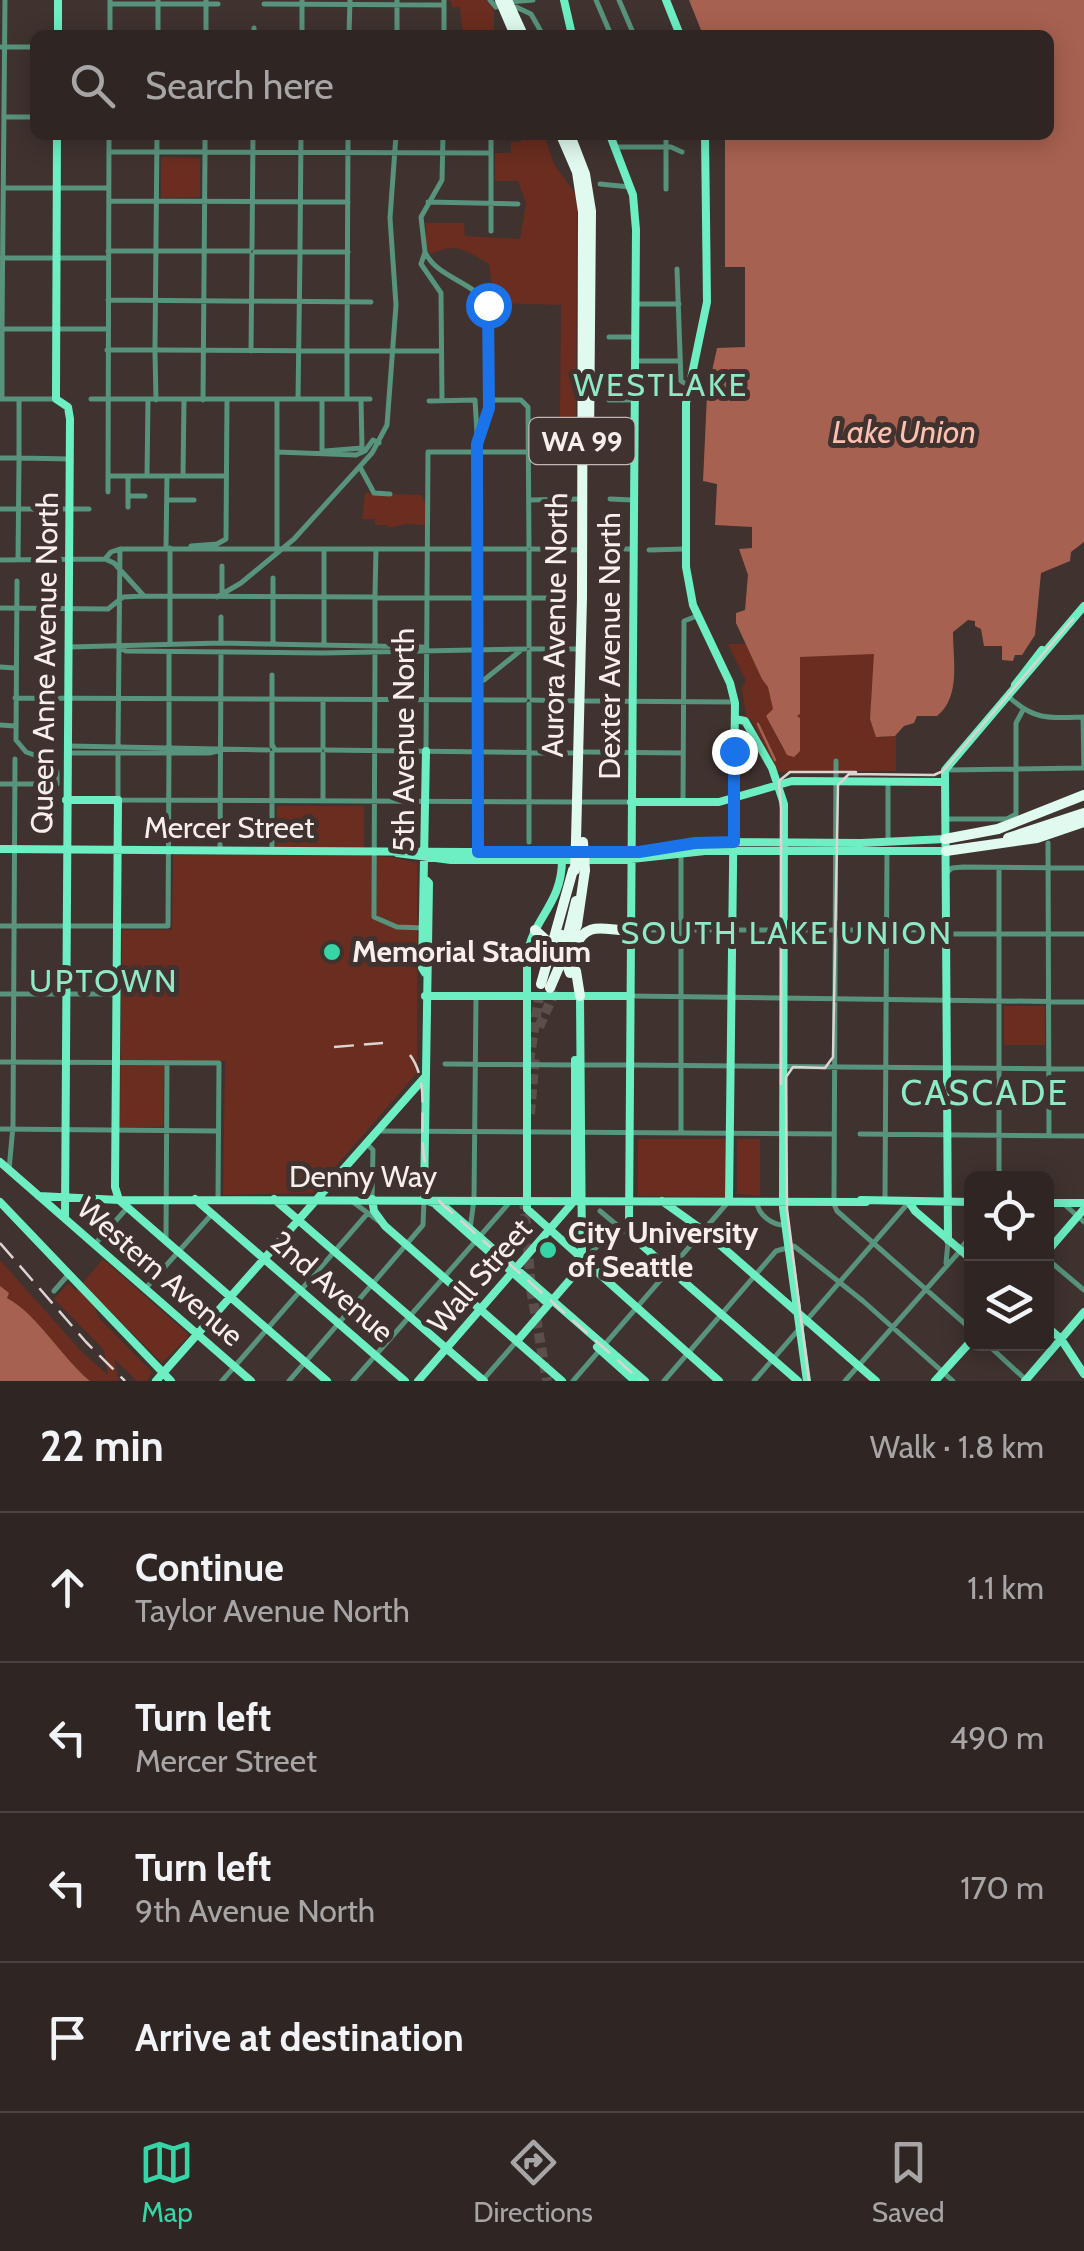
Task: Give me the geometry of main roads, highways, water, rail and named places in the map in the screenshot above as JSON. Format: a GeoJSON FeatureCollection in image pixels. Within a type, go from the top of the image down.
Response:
{"type":"FeatureCollection","features":[{"type":"Feature","properties":{"kind":"highway"},"geometry":{"type":"LineString","coordinates":[[506,3],[514,30]]}},
{"type":"Feature","properties":{"kind":"highway"},"geometry":{"type":"LineString","coordinates":[[506,3],[520,30]]}},
{"type":"Feature","properties":{"kind":"highway","name":"Aurora Avenue North"},"geometry":{"type":"LineString","coordinates":[[563,140],[577,172],[583,212],[582,550],[576,598],[587,701]]}},
{"type":"Feature","properties":{"kind":"highway","name":"Aurora Avenue North"},"geometry":{"type":"LineString","coordinates":[[572,140],[588,182],[591,211],[587,701],[581,752],[578,870],[565,934],[577,996]]}},
{"type":"Feature","properties":{"kind":"highway"},"geometry":{"type":"LineString","coordinates":[[946,845],[1084,798]]}},
{"type":"Feature","properties":{"kind":"highway"},"geometry":{"type":"LineString","coordinates":[[974,848],[1084,813]]}},
{"type":"Feature","properties":{"kind":"highway"},"geometry":{"type":"LineString","coordinates":[[946,845],[974,848],[1049,835],[1084,822]]}},
{"type":"Feature","properties":{"kind":"highway","name":"Aurora Avenue North"},"geometry":{"type":"LineString","coordinates":[[578,870],[575,856],[580,841]]}},
{"type":"Feature","properties":{"kind":"highway","name":"WA 99"},"geometry":{"type":"LineString","coordinates":[[549,987],[546,965],[578,870]]}},
{"type":"Feature","properties":{"kind":"highway","name":"WA 99"},"geometry":{"type":"LineString","coordinates":[[549,987],[577,925],[578,870]]}},
{"type":"Feature","properties":{"kind":"highway"},"geometry":{"type":"LineString","coordinates":[[549,987],[584,932],[598,926],[631,930]]}},
{"type":"Feature","properties":{"kind":"highway"},"geometry":{"type":"LineString","coordinates":[[535,930],[547,940],[546,965]]}},
{"type":"Feature","properties":{"kind":"main road"},"geometry":{"type":"LineString","coordinates":[[58,0],[58,30]]}},
{"type":"Feature","properties":{"kind":"main road"},"geometry":{"type":"LineString","coordinates":[[564,0],[571,30]]}},
{"type":"Feature","properties":{"kind":"main road"},"geometry":{"type":"LineString","coordinates":[[666,0],[678,30]]}},
{"type":"Feature","properties":{"kind":"main road","name":"Queen Anne Avenue North"},"geometry":{"type":"LineString","coordinates":[[57,140],[56,399],[69,411],[70,459],[66,750],[61,784],[66,800],[65,1218]]}},
{"type":"Feature","properties":{"kind":"main road","name":"Dexter Avenue North"},"geometry":{"type":"LineString","coordinates":[[612,140],[630,187],[636,230],[630,1228],[638,1242],[798,1381]]}},
{"type":"Feature","properties":{"kind":"main road"},"geometry":{"type":"LineString","coordinates":[[706,140],[707,302],[686,419],[685,550],[688,586],[735,702],[729,1202]]}},
{"type":"Feature","properties":{"kind":"main road"},"geometry":{"type":"LineString","coordinates":[[957,1248],[948,1202],[945,770],[1017,679],[1082,608]]}},
{"type":"Feature","properties":{"kind":"main road"},"geometry":{"type":"LineString","coordinates":[[735,722],[750,726],[779,783],[784,804],[783,1202],[807,1381]]}},
{"type":"Feature","properties":{"kind":"main road","name":"5th Avenue North"},"geometry":{"type":"LineString","coordinates":[[424,1200],[425,928],[429,883],[426,751]]}},
{"type":"Feature","properties":{"kind":"main road"},"geometry":{"type":"LineString","coordinates":[[631,802],[734,800],[779,783],[944,782]]}},
{"type":"Feature","properties":{"kind":"main road"},"geometry":{"type":"LineString","coordinates":[[66,800],[118,800],[116,1187],[120,1200],[328,1381]]}},
{"type":"Feature","properties":{"kind":"main road","name":"Mercer Street"},"geometry":{"type":"LineString","coordinates":[[478,856],[502,852],[631,856],[695,843],[784,847],[946,845]]}},
{"type":"Feature","properties":{"kind":"main road","name":"Mercer Street"},"geometry":{"type":"LineString","coordinates":[[0,850],[393,852],[562,860],[734,846]]}},
{"type":"Feature","properties":{"kind":"main road"},"geometry":{"type":"LineString","coordinates":[[502,852],[562,860],[556,897],[535,930],[527,957],[529,1214],[719,1381]]}},
{"type":"Feature","properties":{"kind":"main road"},"geometry":{"type":"LineString","coordinates":[[425,996],[630,996]]}},
{"type":"Feature","properties":{"kind":"main road"},"geometry":{"type":"LineString","coordinates":[[517,1342],[574,1276],[581,1260],[577,996]]}},
{"type":"Feature","properties":{"kind":"main road"},"geometry":{"type":"LineString","coordinates":[[160,1377],[425,1076]]}},
{"type":"Feature","properties":{"kind":"main road","name":"Western Avenue"},"geometry":{"type":"LineString","coordinates":[[0,1162],[252,1381]]}},
{"type":"Feature","properties":{"kind":"main road","name":"Denny Way"},"geometry":{"type":"LineString","coordinates":[[39,1196],[120,1200],[964,1202]]}},
{"type":"Feature","properties":{"kind":"main road","name":"2nd Avenue"},"geometry":{"type":"LineString","coordinates":[[195,1199],[406,1381]]}},
{"type":"Feature","properties":{"kind":"main road","name":"2nd Avenue"},"geometry":{"type":"LineString","coordinates":[[218,1199],[217,1210],[228,1226]]}},
{"type":"Feature","properties":{"kind":"main road"},"geometry":{"type":"LineString","coordinates":[[274,1199],[483,1381]]}},
{"type":"Feature","properties":{"kind":"main road"},"geometry":{"type":"LineString","coordinates":[[372,1199],[374,1211],[385,1226],[562,1381]]}},
{"type":"Feature","properties":{"kind":"main road"},"geometry":{"type":"LineString","coordinates":[[424,1200],[446,1207],[478,1239]]}},
{"type":"Feature","properties":{"kind":"main road","name":"Wall Street"},"geometry":{"type":"LineString","coordinates":[[418,1381],[579,1200]]}},
{"type":"Feature","properties":{"kind":"main road"},"geometry":{"type":"LineString","coordinates":[[662,1201],[679,1207],[876,1381]]}},
{"type":"Feature","properties":{"kind":"main road","name":"Denny Way"},"geometry":{"type":"LineString","coordinates":[[679,1207],[710,1201]]}},
{"type":"Feature","properties":{"kind":"main road"},"geometry":{"type":"LineString","coordinates":[[0,1202],[160,1377],[171,1381]]}},
{"type":"Feature","properties":{"kind":"main road"},"geometry":{"type":"LineString","coordinates":[[909,1202],[964,1254]]}},
{"type":"Feature","properties":{"kind":"main road"},"geometry":{"type":"LineString","coordinates":[[1054,1203],[1083,1212],[1054,1246]]}},
{"type":"Feature","properties":{"kind":"main road"},"geometry":{"type":"LineString","coordinates":[[436,1205],[635,1381]]}},
{"type":"Feature","properties":{"kind":"main road"},"geometry":{"type":"LineString","coordinates":[[1026,1381],[1084,1312]]}},
{"type":"Feature","properties":{"kind":"main road"},"geometry":{"type":"LineString","coordinates":[[1054,1333],[1084,1374]]}},
{"type":"Feature","properties":{"kind":"main road"},"geometry":{"type":"LineString","coordinates":[[602,1348],[645,1381]]}},
{"type":"Feature","properties":{"kind":"main road"},"geometry":{"type":"LineString","coordinates":[[935,1381],[964,1349]]}},
{"type":"Feature","properties":{"kind":"water","name":"Lake Union"},"geometry":{"type":"Polygon","coordinates":[[[689,0],[1084,0],[1084,542],[1071,552],[1070,561],[1041,573],[1035,635],[1022,655],[1015,655],[1013,661],[1002,660],[1002,646],[984,646],[981,629],[975,621],[968,620],[953,632],[953,688],[945,708],[937,716],[917,716],[914,723],[904,726],[895,736],[876,737],[870,719],[874,654],[800,657],[800,751],[794,757],[787,755],[766,716],[773,709],[768,687],[736,623],[736,613],[745,610],[748,575],[739,549],[752,548],[752,527],[715,525],[717,484],[703,481],[707,395],[717,348],[745,347],[745,267],[725,267],[725,140],[1054,140],[1054,30],[701,30],[689,0]]]}},
{"type":"Feature","properties":{"kind":"water"},"geometry":{"type":"Polygon","coordinates":[[[0,1286],[9,1293],[7,1298],[28,1314],[90,1381],[0,1381],[0,1286]]]}},
{"type":"Feature","properties":{"kind":"waterway"},"geometry":{"type":"LineString","coordinates":[[758,724],[775,760]]}},
{"type":"Feature","properties":{"kind":"tunnel"},"geometry":{"type":"LineString","coordinates":[[539,1027],[556,989]]}},
{"type":"Feature","properties":{"kind":"tunnel"},"geometry":{"type":"LineString","coordinates":[[529,1062],[540,990]]}},
{"type":"Feature","properties":{"kind":"tunnel"},"geometry":{"type":"LineString","coordinates":[[530,1114],[535,1057]]}},
{"type":"Feature","properties":{"kind":"tunnel"},"geometry":{"type":"LineString","coordinates":[[524,1199],[531,1289],[547,1381]]}},
{"type":"Feature","properties":{"kind":"tram line"},"geometry":{"type":"LineString","coordinates":[[809,1381],[787,1209],[786,1077],[793,1067],[825,1068],[833,1057],[838,785],[849,774],[934,775],[943,771],[1073,619]]}},
{"type":"Feature","properties":{"kind":"tram line"},"geometry":{"type":"LineString","coordinates":[[781,1084],[779,781],[790,772],[856,772]]}},
{"type":"Feature","properties":{"kind":"railway"},"geometry":{"type":"LineString","coordinates":[[334,1047],[383,1043]]}},
{"type":"Feature","properties":{"kind":"railway"},"geometry":{"type":"LineString","coordinates":[[410,1055],[422,1087],[425,1163],[441,1203],[641,1381]]}},
{"type":"Feature","properties":{"kind":"railway"},"geometry":{"type":"LineString","coordinates":[[0,1243],[125,1381]]}},
{"type":"Feature","properties":{"kind":"place","name":"Memorial Stadium"},"geometry":{"type":"Point","coordinates":[332,952]}},
{"type":"Feature","properties":{"kind":"place","name":"City University of Seattle"},"geometry":{"type":"Point","coordinates":[548,1250]}},
{"type":"Feature","properties":{"kind":"district","name":"WESTLAKE"},"geometry":{"type":"Point","coordinates":[661,385]}},
{"type":"Feature","properties":{"kind":"district","name":"SOUTH LAKE UNION"},"geometry":{"type":"Point","coordinates":[787,933]}},
{"type":"Feature","properties":{"kind":"district","name":"UPTOWN"},"geometry":{"type":"Point","coordinates":[104,981]}},
{"type":"Feature","properties":{"kind":"district","name":"CASCADE"},"geometry":{"type":"Point","coordinates":[985,1093]}}]}
